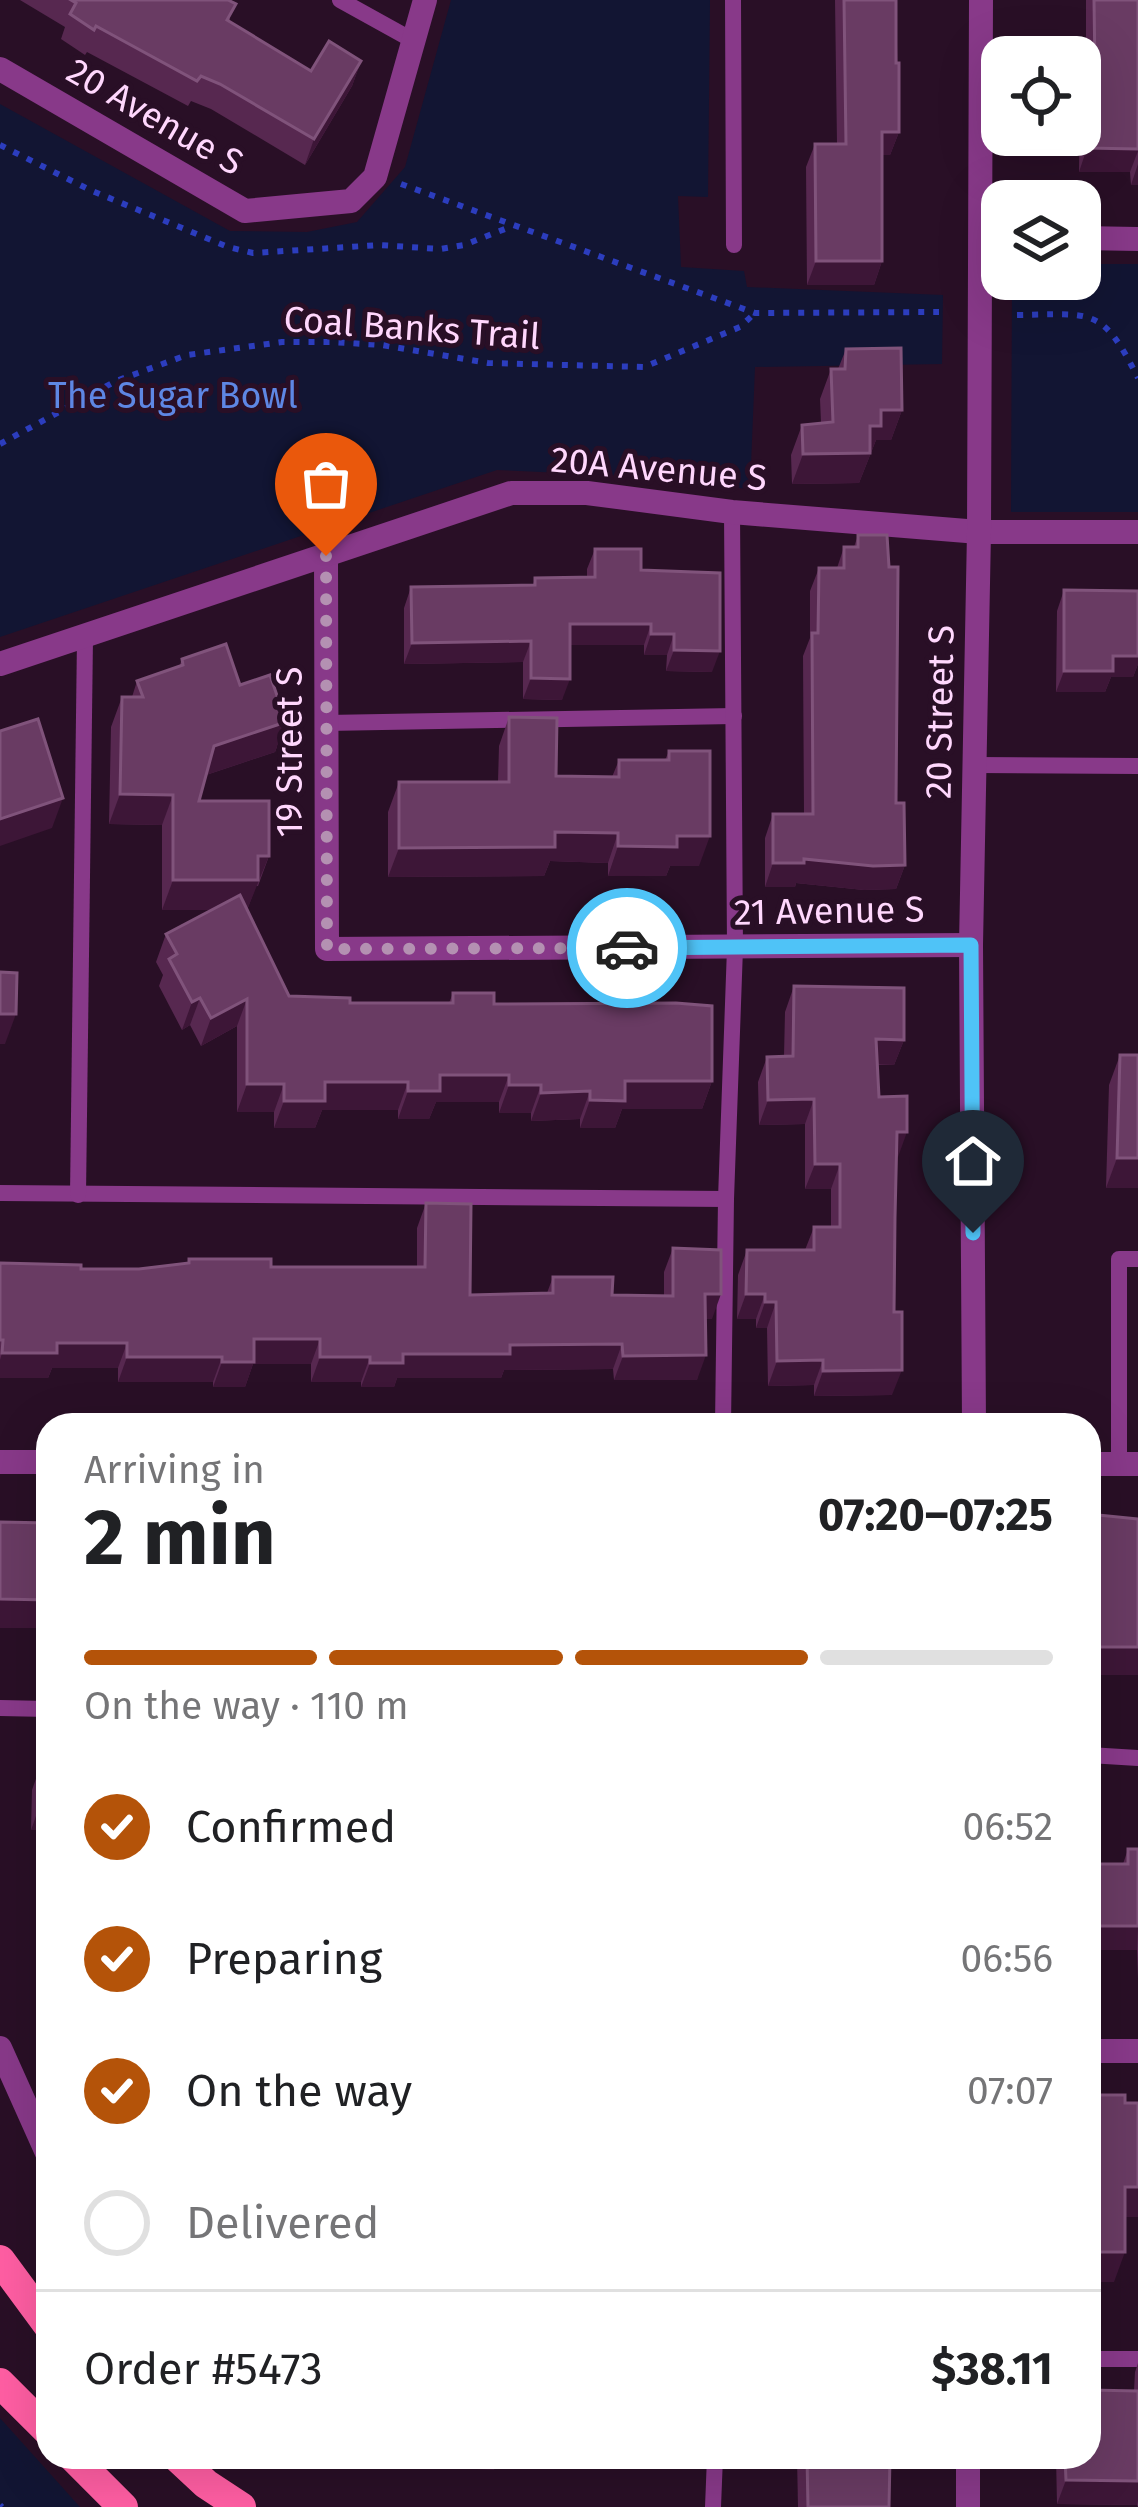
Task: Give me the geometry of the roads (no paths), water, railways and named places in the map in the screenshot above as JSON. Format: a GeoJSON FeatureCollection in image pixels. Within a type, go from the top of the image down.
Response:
{"type":"FeatureCollection","features":[{"type":"Feature","properties":{"kind":"main road"},"geometry":{"type":"LineString","coordinates":[[0,2260],[36,2309]]}},
{"type":"Feature","properties":{"kind":"main road"},"geometry":{"type":"LineString","coordinates":[[0,2383],[36,2420]]}},
{"type":"Feature","properties":{"kind":"main road"},"geometry":{"type":"LineString","coordinates":[[85,2469],[123,2507]]}},
{"type":"Feature","properties":{"kind":"main road"},"geometry":{"type":"LineString","coordinates":[[190,2469],[241,2507]]}},
{"type":"Feature","properties":{"kind":"street"},"geometry":{"type":"LineString","coordinates":[[414,40],[425,0]]}},
{"type":"Feature","properties":{"kind":"street","name":"20 Street S"},"geometry":{"type":"LineString","coordinates":[[981,0],[988,180]]}},
{"type":"Feature","properties":{"kind":"street","name":"20 Avenue S"},"geometry":{"type":"LineString","coordinates":[[0,69],[245,211],[350,201],[375,177],[414,40]]}},
{"type":"Feature","properties":{"kind":"street"},"geometry":{"type":"LineString","coordinates":[[1101,238],[1138,239]]}},
{"type":"Feature","properties":{"kind":"street","name":"20 Street S"},"geometry":{"type":"LineString","coordinates":[[974,1413],[971,945],[988,300]]}},
{"type":"Feature","properties":{"kind":"street","name":"20A Avenue S"},"geometry":{"type":"LineString","coordinates":[[0,664],[511,493],[587,493],[732,512],[980,532]]}},
{"type":"Feature","properties":{"kind":"street"},"geometry":{"type":"LineString","coordinates":[[980,532],[1138,532]]}},
{"type":"Feature","properties":{"kind":"street","name":"19 Street S"},"geometry":{"type":"LineString","coordinates":[[326,556],[327,949]]}},
{"type":"Feature","properties":{"kind":"street","name":"21 Avenue S"},"geometry":{"type":"LineString","coordinates":[[327,949],[971,945]]}},
{"type":"Feature","properties":{"kind":"street"},"geometry":{"type":"LineString","coordinates":[[0,1462],[36,1462]]}},
{"type":"Feature","properties":{"kind":"street"},"geometry":{"type":"LineString","coordinates":[[0,2048],[36,2128]]}},
{"type":"Feature","properties":{"kind":"street"},"geometry":{"type":"LineString","coordinates":[[1101,2050],[1138,2051]]}},
{"type":"Feature","properties":{"kind":"street"},"geometry":{"type":"LineString","coordinates":[[968,2469],[968,2507]]}},
{"type":"Feature","properties":{"kind":"lane"},"geometry":{"type":"LineString","coordinates":[[340,0],[414,40]]}},
{"type":"Feature","properties":{"kind":"lane"},"geometry":{"type":"LineString","coordinates":[[733,0],[734,245]]}},
{"type":"Feature","properties":{"kind":"lane"},"geometry":{"type":"LineString","coordinates":[[723,1413],[735,948],[732,512]]}},
{"type":"Feature","properties":{"kind":"lane"},"geometry":{"type":"LineString","coordinates":[[78,1195],[85,637]]}},
{"type":"Feature","properties":{"kind":"lane"},"geometry":{"type":"LineString","coordinates":[[326,724],[734,716]]}},
{"type":"Feature","properties":{"kind":"lane"},"geometry":{"type":"LineString","coordinates":[[975,765],[1138,766]]}},
{"type":"Feature","properties":{"kind":"lane"},"geometry":{"type":"LineString","coordinates":[[0,1193],[726,1199]]}},
{"type":"Feature","properties":{"kind":"lane"},"geometry":{"type":"LineString","coordinates":[[1128,1464],[1119,1259],[1138,1259]]}},
{"type":"Feature","properties":{"kind":"lane"},"geometry":{"type":"LineString","coordinates":[[0,1708],[36,1709]]}},
{"type":"Feature","properties":{"kind":"lane"},"geometry":{"type":"LineString","coordinates":[[1101,1756],[1138,1758]]}},
{"type":"Feature","properties":{"kind":"lane"},"geometry":{"type":"LineString","coordinates":[[1101,2360],[1138,2359]]}},
{"type":"Feature","properties":{"kind":"lane"},"geometry":{"type":"LineString","coordinates":[[713,2507],[715,2469]]}},
{"type":"Feature","properties":{"kind":"park label","name":"The Sugar Bowl"},"geometry":{"type":"Point","coordinates":[173,396]}}]}
